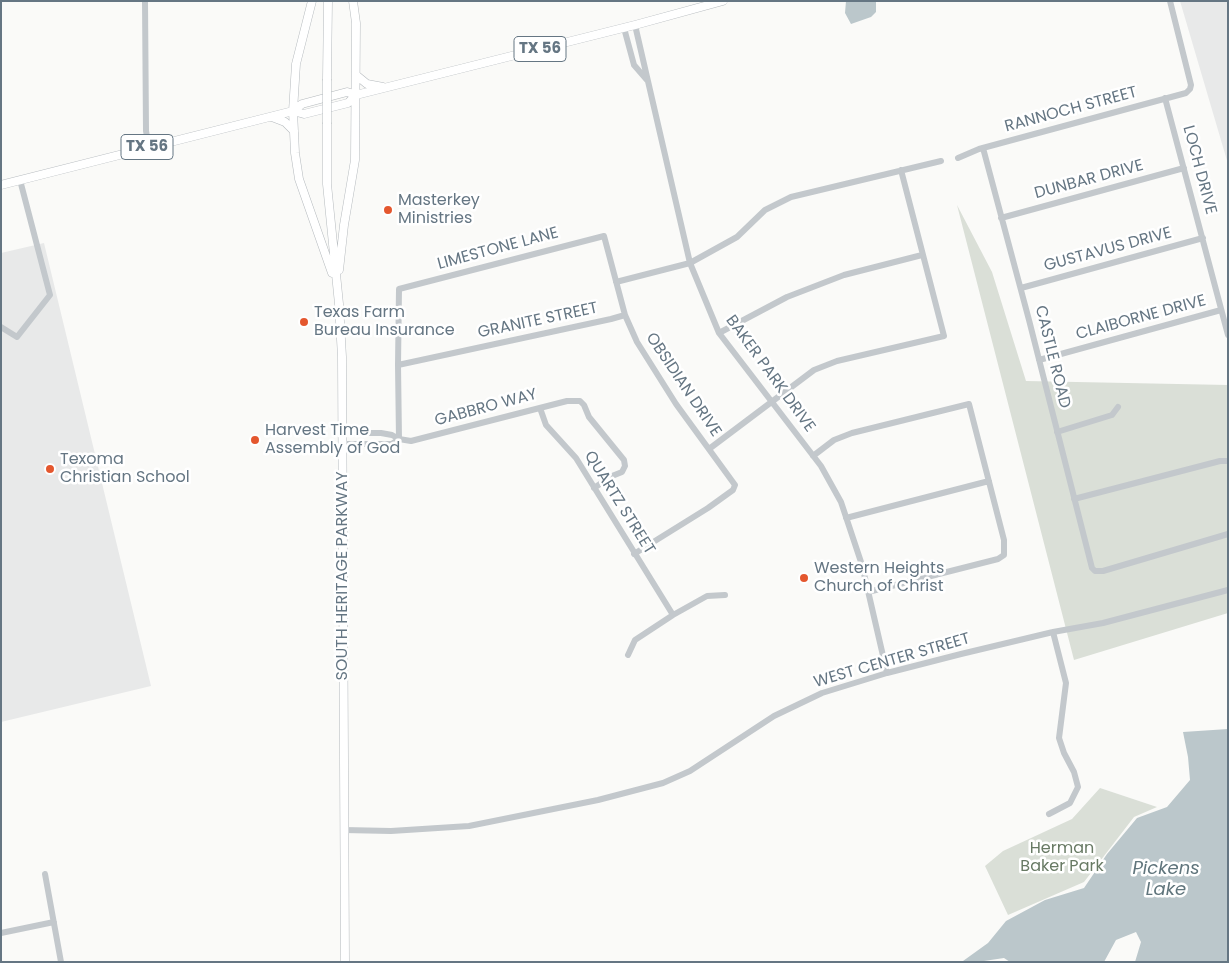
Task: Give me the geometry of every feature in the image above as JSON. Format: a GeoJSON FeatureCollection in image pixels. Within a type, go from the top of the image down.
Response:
{"type":"FeatureCollection","features":[{"type":"Feature","properties":{"kind":"main road"},"geometry":{"type":"LineString","coordinates":[[312,1],[296,64],[293,112],[294,131],[299,178],[330,264],[339,304]]}},
{"type":"Feature","properties":{"kind":"main road","name":"SOUTH HERITAGE PARKWAY"},"geometry":{"type":"LineString","coordinates":[[328,1],[327,184],[339,304],[342,358],[345,962]]}},
{"type":"Feature","properties":{"kind":"main road"},"geometry":{"type":"LineString","coordinates":[[339,304],[341,246],[355,160],[356,23],[353,1]]}},
{"type":"Feature","properties":{"kind":"main road","name":"TX 56"},"geometry":{"type":"LineString","coordinates":[[1,185],[293,112],[304,114],[348,103],[356,95],[724,1]]}},
{"type":"Feature","properties":{"kind":"main road"},"geometry":{"type":"LineString","coordinates":[[356,75],[366,84],[385,88]]}},
{"type":"Feature","properties":{"kind":"main road"},"geometry":{"type":"LineString","coordinates":[[272,117],[285,122],[294,131]]}},
{"type":"Feature","properties":{"kind":"street"},"geometry":{"type":"LineString","coordinates":[[145,1],[146,131],[148,147]]}},
{"type":"Feature","properties":{"kind":"street","name":"RANNOCH STREET"},"geometry":{"type":"LineString","coordinates":[[958,158],[982,148],[1186,93],[1190,89],[1190,78],[1170,1]]}},
{"type":"Feature","properties":{"kind":"street","name":"BAKER PARK DRIVE"},"geometry":{"type":"LineString","coordinates":[[636,25],[690,263],[719,333],[821,466],[841,502],[862,565],[887,673]]}},
{"type":"Feature","properties":{"kind":"street"},"geometry":{"type":"LineString","coordinates":[[624,28],[634,65],[648,81]]}},
{"type":"Feature","properties":{"kind":"street","name":"LOCH DRIVE"},"geometry":{"type":"LineString","coordinates":[[1165,98],[1228,335]]}},
{"type":"Feature","properties":{"kind":"street","name":"CASTLE ROAD"},"geometry":{"type":"LineString","coordinates":[[982,148],[1039,360],[1089,563],[1092,568],[1096,571],[1103,570],[1228,534]]}},
{"type":"Feature","properties":{"kind":"street"},"geometry":{"type":"LineString","coordinates":[[616,282],[690,263],[737,237],[765,210],[792,197],[941,162]]}},
{"type":"Feature","properties":{"kind":"street","name":"DUNBAR DRIVE"},"geometry":{"type":"LineString","coordinates":[[1002,218],[1184,168]]}},
{"type":"Feature","properties":{"kind":"street"},"geometry":{"type":"LineString","coordinates":[[709,449],[814,370],[837,361],[944,336],[902,170]]}},
{"type":"Feature","properties":{"kind":"street"},"geometry":{"type":"LineString","coordinates":[[1,327],[17,337],[50,295],[20,180]]}},
{"type":"Feature","properties":{"kind":"street","name":"OBSIDIAN DRIVE"},"geometry":{"type":"LineString","coordinates":[[604,236],[625,315],[637,342],[676,404],[736,485],[734,490],[708,508],[634,554]]}},
{"type":"Feature","properties":{"kind":"street","name":"LIMESTONE LANE"},"geometry":{"type":"LineString","coordinates":[[398,365],[399,289],[604,236]]}},
{"type":"Feature","properties":{"kind":"street","name":"GUSTAVUS DRIVE"},"geometry":{"type":"LineString","coordinates":[[1020,288],[1203,238]]}},
{"type":"Feature","properties":{"kind":"street"},"geometry":{"type":"LineString","coordinates":[[719,333],[787,297],[844,275],[922,255]]}},
{"type":"Feature","properties":{"kind":"street","name":"CLAIBORNE DRIVE"},"geometry":{"type":"LineString","coordinates":[[1039,360],[1222,310]]}},
{"type":"Feature","properties":{"kind":"street","name":"GRANITE STREET"},"geometry":{"type":"LineString","coordinates":[[398,365],[625,315]]}},
{"type":"Feature","properties":{"kind":"street"},"geometry":{"type":"LineString","coordinates":[[398,365],[399,439]]}},
{"type":"Feature","properties":{"kind":"street","name":"GABBRO WAY"},"geometry":{"type":"LineString","coordinates":[[342,433],[380,433],[412,442],[567,401],[580,400],[589,417],[624,460],[625,466],[622,472],[594,488]]}},
{"type":"Feature","properties":{"kind":"street"},"geometry":{"type":"LineString","coordinates":[[813,456],[834,440],[852,432],[969,404],[1004,540],[1004,555],[998,559],[868,592]]}},
{"type":"Feature","properties":{"kind":"street"},"geometry":{"type":"LineString","coordinates":[[1057,432],[1112,415],[1118,407]]}},
{"type":"Feature","properties":{"kind":"street","name":"QUARTZ STREET"},"geometry":{"type":"LineString","coordinates":[[540,408],[546,425],[576,458],[673,615]]}},
{"type":"Feature","properties":{"kind":"street","name":"GABBRO WAY"},"geometry":{"type":"LineString","coordinates":[[342,444],[392,444],[399,439]]}},
{"type":"Feature","properties":{"kind":"street"},"geometry":{"type":"LineString","coordinates":[[1074,500],[1220,460],[1228,461]]}},
{"type":"Feature","properties":{"kind":"street"},"geometry":{"type":"LineString","coordinates":[[846,518],[989,481]]}},
{"type":"Feature","properties":{"kind":"street","name":"WEST CENTER STREET"},"geometry":{"type":"LineString","coordinates":[[344,830],[392,830],[469,826],[598,800],[663,784],[690,770],[774,716],[822,694],[887,673],[1053,632],[1102,623],[1228,590]]}},
{"type":"Feature","properties":{"kind":"street"},"geometry":{"type":"LineString","coordinates":[[628,655],[635,640],[673,615],[707,596],[725,595]]}},
{"type":"Feature","properties":{"kind":"street"},"geometry":{"type":"LineString","coordinates":[[1049,814],[1070,803],[1078,788],[1074,772],[1064,753],[1060,738],[1066,683],[1053,632]]}},
{"type":"Feature","properties":{"kind":"street"},"geometry":{"type":"LineString","coordinates":[[45,874],[61,962]]}},
{"type":"Feature","properties":{"kind":"street"},"geometry":{"type":"LineString","coordinates":[[1,933],[54,922]]}},
{"type":"Feature","properties":{"kind":"shaded area"},"geometry":{"type":"Polygon","coordinates":[[[1180,1],[1228,1],[1228,164],[1180,1]]]}},
{"type":"Feature","properties":{"kind":"shaded area","name":"Texoma Christian School"},"geometry":{"type":"Polygon","coordinates":[[[44,243],[151,686],[1,722],[1,253],[44,243]]]}},
{"type":"Feature","properties":{"kind":"green space"},"geometry":{"type":"Polygon","coordinates":[[[957,205],[992,272],[1026,381],[1228,385],[1228,613],[1074,660],[957,205]]]}},
{"type":"Feature","properties":{"kind":"green space","name":"Herman Baker Park"},"geometry":{"type":"Polygon","coordinates":[[[1100,788],[1157,807],[1134,817],[1084,882],[1008,915],[985,866],[1003,851],[1072,819],[1100,788]]]}},
{"type":"Feature","properties":{"kind":"water"},"geometry":{"type":"Polygon","coordinates":[[[846,1],[876,1],[876,12],[871,17],[851,24],[845,13],[846,1]]]}},
{"type":"Feature","properties":{"kind":"water","name":"Pickens Lake"},"geometry":{"type":"Polygon","coordinates":[[[1228,729],[1228,962],[1135,962],[1141,942],[1136,932],[1116,940],[1104,962],[1010,962],[1004,958],[984,961],[963,961],[988,943],[1006,921],[1045,900],[1084,888],[1107,854],[1137,818],[1167,807],[1190,780],[1183,732],[1228,729]]]}},
{"type":"Feature","properties":{"kind":"place","name":"Masterkey Ministries"},"geometry":{"type":"Point","coordinates":[388,210]}},
{"type":"Feature","properties":{"kind":"place","name":"Texas Farm Bureau Insurance"},"geometry":{"type":"Point","coordinates":[304,322]}},
{"type":"Feature","properties":{"kind":"place","name":"Harvest Time Assembly of God"},"geometry":{"type":"Point","coordinates":[255,440]}},
{"type":"Feature","properties":{"kind":"place","name":"Texoma Christian School"},"geometry":{"type":"Point","coordinates":[50,469]}},
{"type":"Feature","properties":{"kind":"place","name":"Western Heights Church of Christ"},"geometry":{"type":"Point","coordinates":[804,578]}}]}
